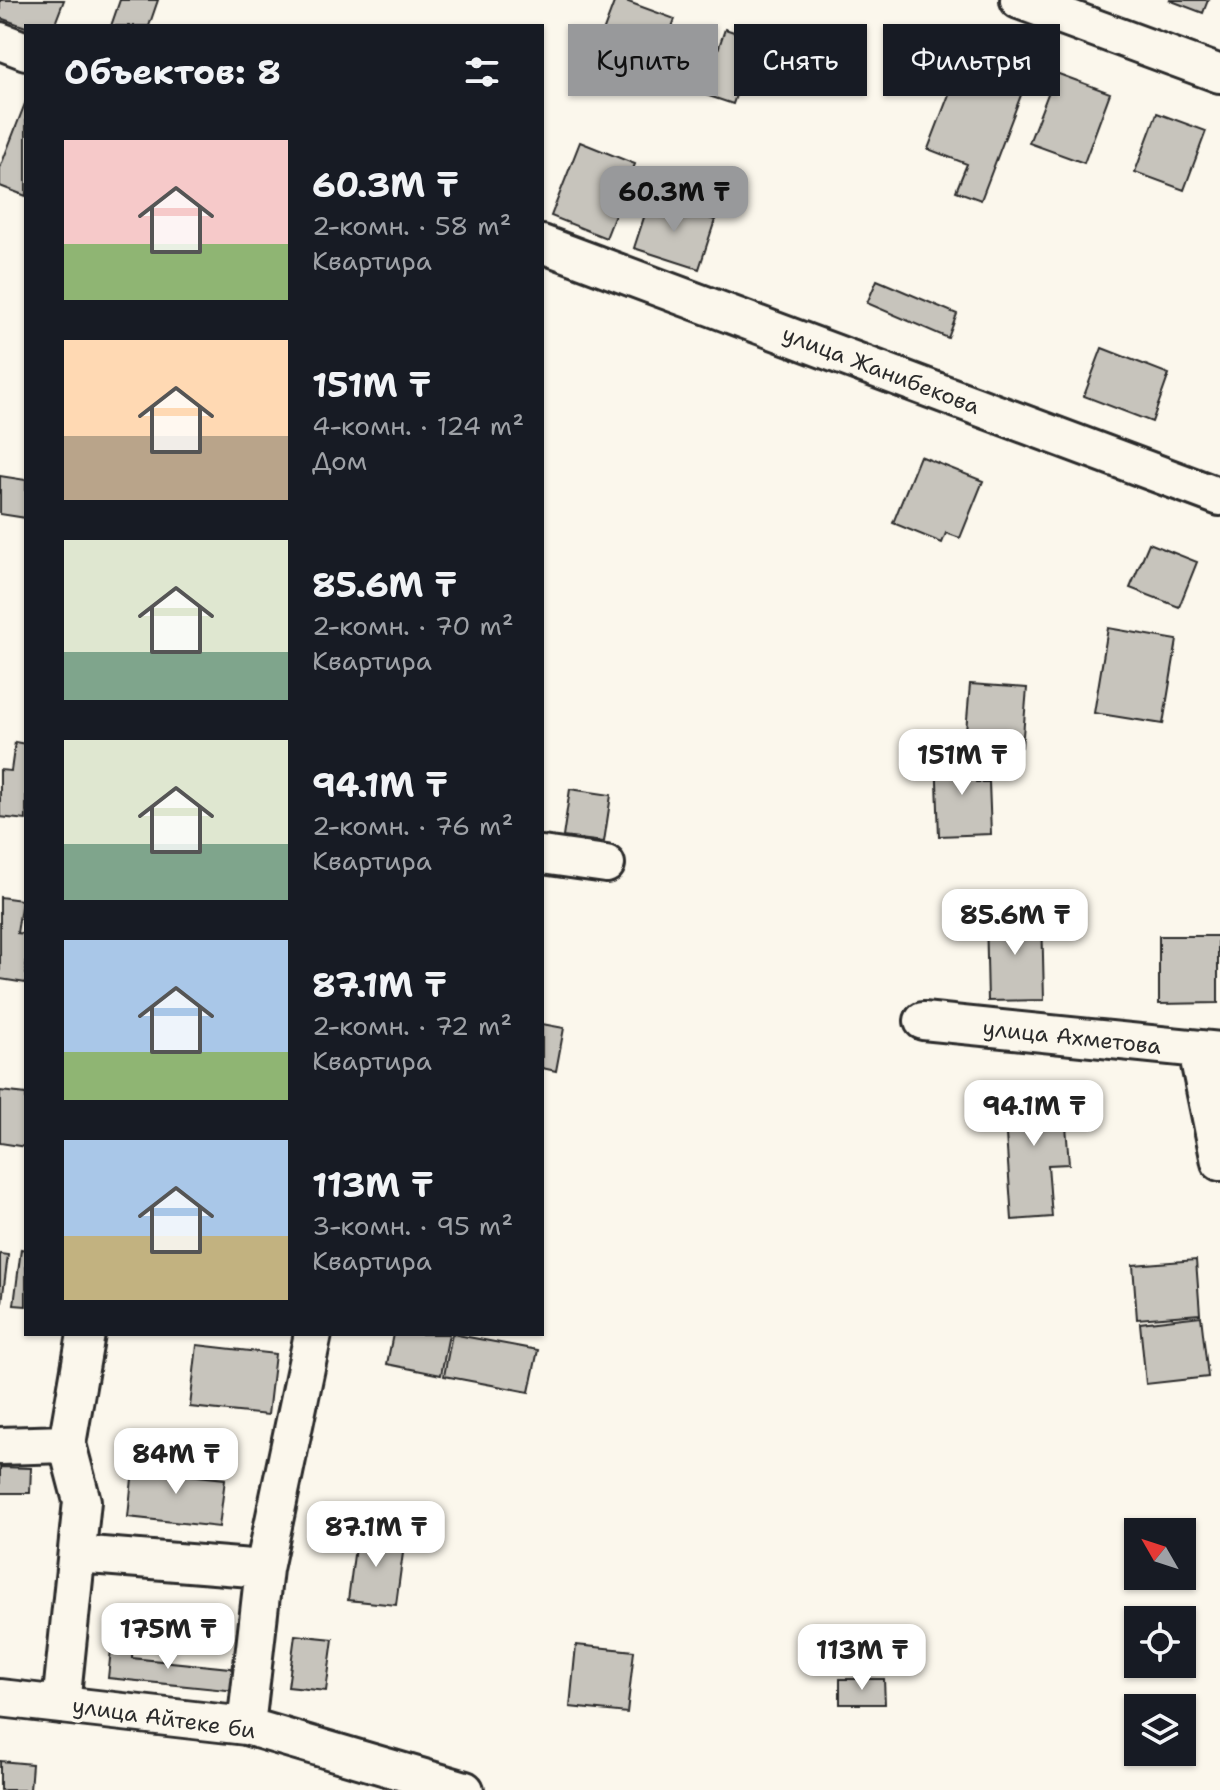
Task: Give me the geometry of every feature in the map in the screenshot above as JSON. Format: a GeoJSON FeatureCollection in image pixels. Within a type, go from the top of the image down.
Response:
{"type":"FeatureCollection","features":[{"type":"Feature","properties":{"kind":"street"},"geometry":{"type":"LineString","coordinates":[[1019,0],[1220,74]]}},
{"type":"Feature","properties":{"kind":"street"},"geometry":{"type":"LineString","coordinates":[[0,41],[24,50]]}},
{"type":"Feature","properties":{"kind":"street","name":"улица Жанибекова"},"geometry":{"type":"LineString","coordinates":[[544,245],[1220,497]]}},
{"type":"Feature","properties":{"kind":"street"},"geometry":{"type":"LineString","coordinates":[[544,855],[606,864]]}},
{"type":"Feature","properties":{"kind":"street","name":"улица Ахметова"},"geometry":{"type":"LineString","coordinates":[[923,1021],[1208,1051]]}},
{"type":"Feature","properties":{"kind":"street"},"geometry":{"type":"LineString","coordinates":[[1208,1051],[1220,1162]]}},
{"type":"Feature","properties":{"kind":"street"},"geometry":{"type":"LineString","coordinates":[[61,1705],[82,1501],[67,1444],[86,1336]]}},
{"type":"Feature","properties":{"kind":"street"},"geometry":{"type":"LineString","coordinates":[[246,1726],[264,1569],[313,1336]]}},
{"type":"Feature","properties":{"kind":"street"},"geometry":{"type":"LineString","coordinates":[[0,1446],[67,1444]]}},
{"type":"Feature","properties":{"kind":"street"},"geometry":{"type":"LineString","coordinates":[[77,1554],[264,1569]]}},
{"type":"Feature","properties":{"kind":"street","name":"улица Айтеке би"},"geometry":{"type":"LineString","coordinates":[[0,1698],[246,1726],[465,1790]]}},
{"type":"Feature","properties":{"kind":"building"},"geometry":{"type":"Polygon","coordinates":[[[0,0],[64,0],[55,24],[24,26],[0,18],[0,0]]]}},
{"type":"Feature","properties":{"kind":"building"},"geometry":{"type":"Polygon","coordinates":[[[120,0],[158,0],[150,24],[112,24],[120,0]]]}},
{"type":"Feature","properties":{"kind":"building"},"geometry":{"type":"Polygon","coordinates":[[[615,0],[623,0],[675,19],[673,24],[606,24],[615,0]]]}},
{"type":"Feature","properties":{"kind":"building"},"geometry":{"type":"Polygon","coordinates":[[[1169,0],[1208,0],[1203,13],[1169,0]]]}},
{"type":"Feature","properties":{"kind":"building"},"geometry":{"type":"Polygon","coordinates":[[[725,29],[734,32],[736,96],[733,104],[709,96],[718,96],[718,50],[725,29]]]}},
{"type":"Feature","properties":{"kind":"building"},"geometry":{"type":"Polygon","coordinates":[[[1060,74],[1110,93],[1084,163],[1029,143],[1047,96],[1060,96],[1060,74]]]}},
{"type":"Feature","properties":{"kind":"building"},"geometry":{"type":"Polygon","coordinates":[[[948,96],[1021,96],[981,200],[956,191],[967,164],[928,149],[948,96]]]}},
{"type":"Feature","properties":{"kind":"building"},"geometry":{"type":"Polygon","coordinates":[[[24,106],[24,195],[0,186],[0,168],[24,106]]]}},
{"type":"Feature","properties":{"kind":"building"},"geometry":{"type":"Polygon","coordinates":[[[1157,113],[1206,131],[1184,190],[1135,172],[1157,113]]]}},
{"type":"Feature","properties":{"kind":"building"},"geometry":{"type":"Polygon","coordinates":[[[580,142],[635,164],[606,238],[551,216],[580,142]]]}},
{"type":"Feature","properties":{"kind":"building"},"geometry":{"type":"Polygon","coordinates":[[[650,199],[715,220],[699,269],[634,248],[650,199]]]}},
{"type":"Feature","properties":{"kind":"building"},"geometry":{"type":"Polygon","coordinates":[[[877,280],[957,314],[948,338],[867,303],[877,280]]]}},
{"type":"Feature","properties":{"kind":"building"},"geometry":{"type":"Polygon","coordinates":[[[1102,348],[1169,374],[1152,422],[1084,396],[1102,348]]]}},
{"type":"Feature","properties":{"kind":"building"},"geometry":{"type":"Polygon","coordinates":[[[920,456],[983,481],[960,538],[946,533],[942,543],[893,523],[920,456]]]}},
{"type":"Feature","properties":{"kind":"building"},"geometry":{"type":"Polygon","coordinates":[[[0,476],[24,480],[24,518],[0,514],[0,476]]]}},
{"type":"Feature","properties":{"kind":"building"},"geometry":{"type":"Polygon","coordinates":[[[1149,543],[1197,562],[1179,607],[1130,588],[1149,543]]]}},
{"type":"Feature","properties":{"kind":"building"},"geometry":{"type":"Polygon","coordinates":[[[1108,628],[1177,640],[1163,724],[1094,713],[1108,628]]]}},
{"type":"Feature","properties":{"kind":"building"},"geometry":{"type":"Polygon","coordinates":[[[970,684],[1027,688],[1022,747],[965,743],[970,684]]]}},
{"type":"Feature","properties":{"kind":"building"},"geometry":{"type":"Polygon","coordinates":[[[15,742],[24,744],[24,820],[0,817],[0,770],[11,771],[15,742]]]}},
{"type":"Feature","properties":{"kind":"building"},"geometry":{"type":"Polygon","coordinates":[[[976,753],[976,782],[989,782],[991,834],[939,836],[936,754],[976,753]]]}},
{"type":"Feature","properties":{"kind":"building"},"geometry":{"type":"Polygon","coordinates":[[[570,789],[611,795],[604,842],[563,837],[570,789]]]}},
{"type":"Feature","properties":{"kind":"building"},"geometry":{"type":"Polygon","coordinates":[[[0,897],[22,900],[17,933],[24,934],[24,983],[0,979],[0,897]]]}},
{"type":"Feature","properties":{"kind":"building"},"geometry":{"type":"Polygon","coordinates":[[[1042,913],[1044,1000],[988,1001],[986,915],[1042,913]]]}},
{"type":"Feature","properties":{"kind":"building"},"geometry":{"type":"Polygon","coordinates":[[[1159,936],[1218,936],[1218,1003],[1159,1004],[1159,936]]]}},
{"type":"Feature","properties":{"kind":"building"},"geometry":{"type":"Polygon","coordinates":[[[544,1024],[564,1028],[556,1071],[544,1068],[544,1024]]]}},
{"type":"Feature","properties":{"kind":"building"},"geometry":{"type":"Polygon","coordinates":[[[1063,1087],[1069,1164],[1048,1165],[1052,1217],[1012,1220],[1003,1092],[1063,1087]]]}},
{"type":"Feature","properties":{"kind":"building"},"geometry":{"type":"Polygon","coordinates":[[[0,1091],[24,1094],[24,1147],[0,1143],[0,1091]]]}},
{"type":"Feature","properties":{"kind":"building"},"geometry":{"type":"Polygon","coordinates":[[[21,1249],[24,1250],[24,1306],[14,1305],[21,1249]]]}},
{"type":"Feature","properties":{"kind":"building"},"geometry":{"type":"Polygon","coordinates":[[[0,1254],[8,1255],[2,1302],[0,1302],[0,1254]]]}},
{"type":"Feature","properties":{"kind":"building"},"geometry":{"type":"Polygon","coordinates":[[[1196,1260],[1200,1314],[1137,1319],[1133,1265],[1196,1260]]]}},
{"type":"Feature","properties":{"kind":"building"},"geometry":{"type":"Polygon","coordinates":[[[1201,1316],[1208,1377],[1146,1384],[1140,1323],[1201,1316]]]}},
{"type":"Feature","properties":{"kind":"building"},"geometry":{"type":"Polygon","coordinates":[[[393,1336],[449,1336],[441,1375],[387,1364],[393,1336]]]}},
{"type":"Feature","properties":{"kind":"building"},"geometry":{"type":"Polygon","coordinates":[[[452,1336],[538,1350],[529,1392],[444,1376],[452,1336]]]}},
{"type":"Feature","properties":{"kind":"building"},"geometry":{"type":"Polygon","coordinates":[[[197,1345],[275,1354],[268,1415],[190,1407],[197,1345]]]}},
{"type":"Feature","properties":{"kind":"building"},"geometry":{"type":"Polygon","coordinates":[[[162,1459],[190,1462],[189,1475],[225,1479],[219,1527],[128,1517],[133,1469],[160,1472],[162,1459]]]}},
{"type":"Feature","properties":{"kind":"building"},"geometry":{"type":"Polygon","coordinates":[[[0,1467],[31,1468],[30,1493],[0,1493],[0,1467]]]}},
{"type":"Feature","properties":{"kind":"building"},"geometry":{"type":"Polygon","coordinates":[[[357,1532],[405,1538],[396,1605],[348,1600],[357,1532]]]}},
{"type":"Feature","properties":{"kind":"building"},"geometry":{"type":"Polygon","coordinates":[[[295,1635],[333,1639],[326,1691],[288,1687],[295,1635]]]}},
{"type":"Feature","properties":{"kind":"building"},"geometry":{"type":"Polygon","coordinates":[[[112,1640],[133,1642],[132,1658],[239,1669],[236,1691],[108,1678],[112,1640]]]}},
{"type":"Feature","properties":{"kind":"building"},"geometry":{"type":"Polygon","coordinates":[[[576,1645],[634,1651],[627,1713],[570,1707],[576,1645]]]}},
{"type":"Feature","properties":{"kind":"building"},"geometry":{"type":"Polygon","coordinates":[[[840,1679],[884,1679],[885,1704],[840,1704],[840,1679]]]}},
{"type":"Feature","properties":{"kind":"building"},"geometry":{"type":"Polygon","coordinates":[[[0,1761],[32,1764],[30,1790],[0,1790],[0,1761]]]}}]}
